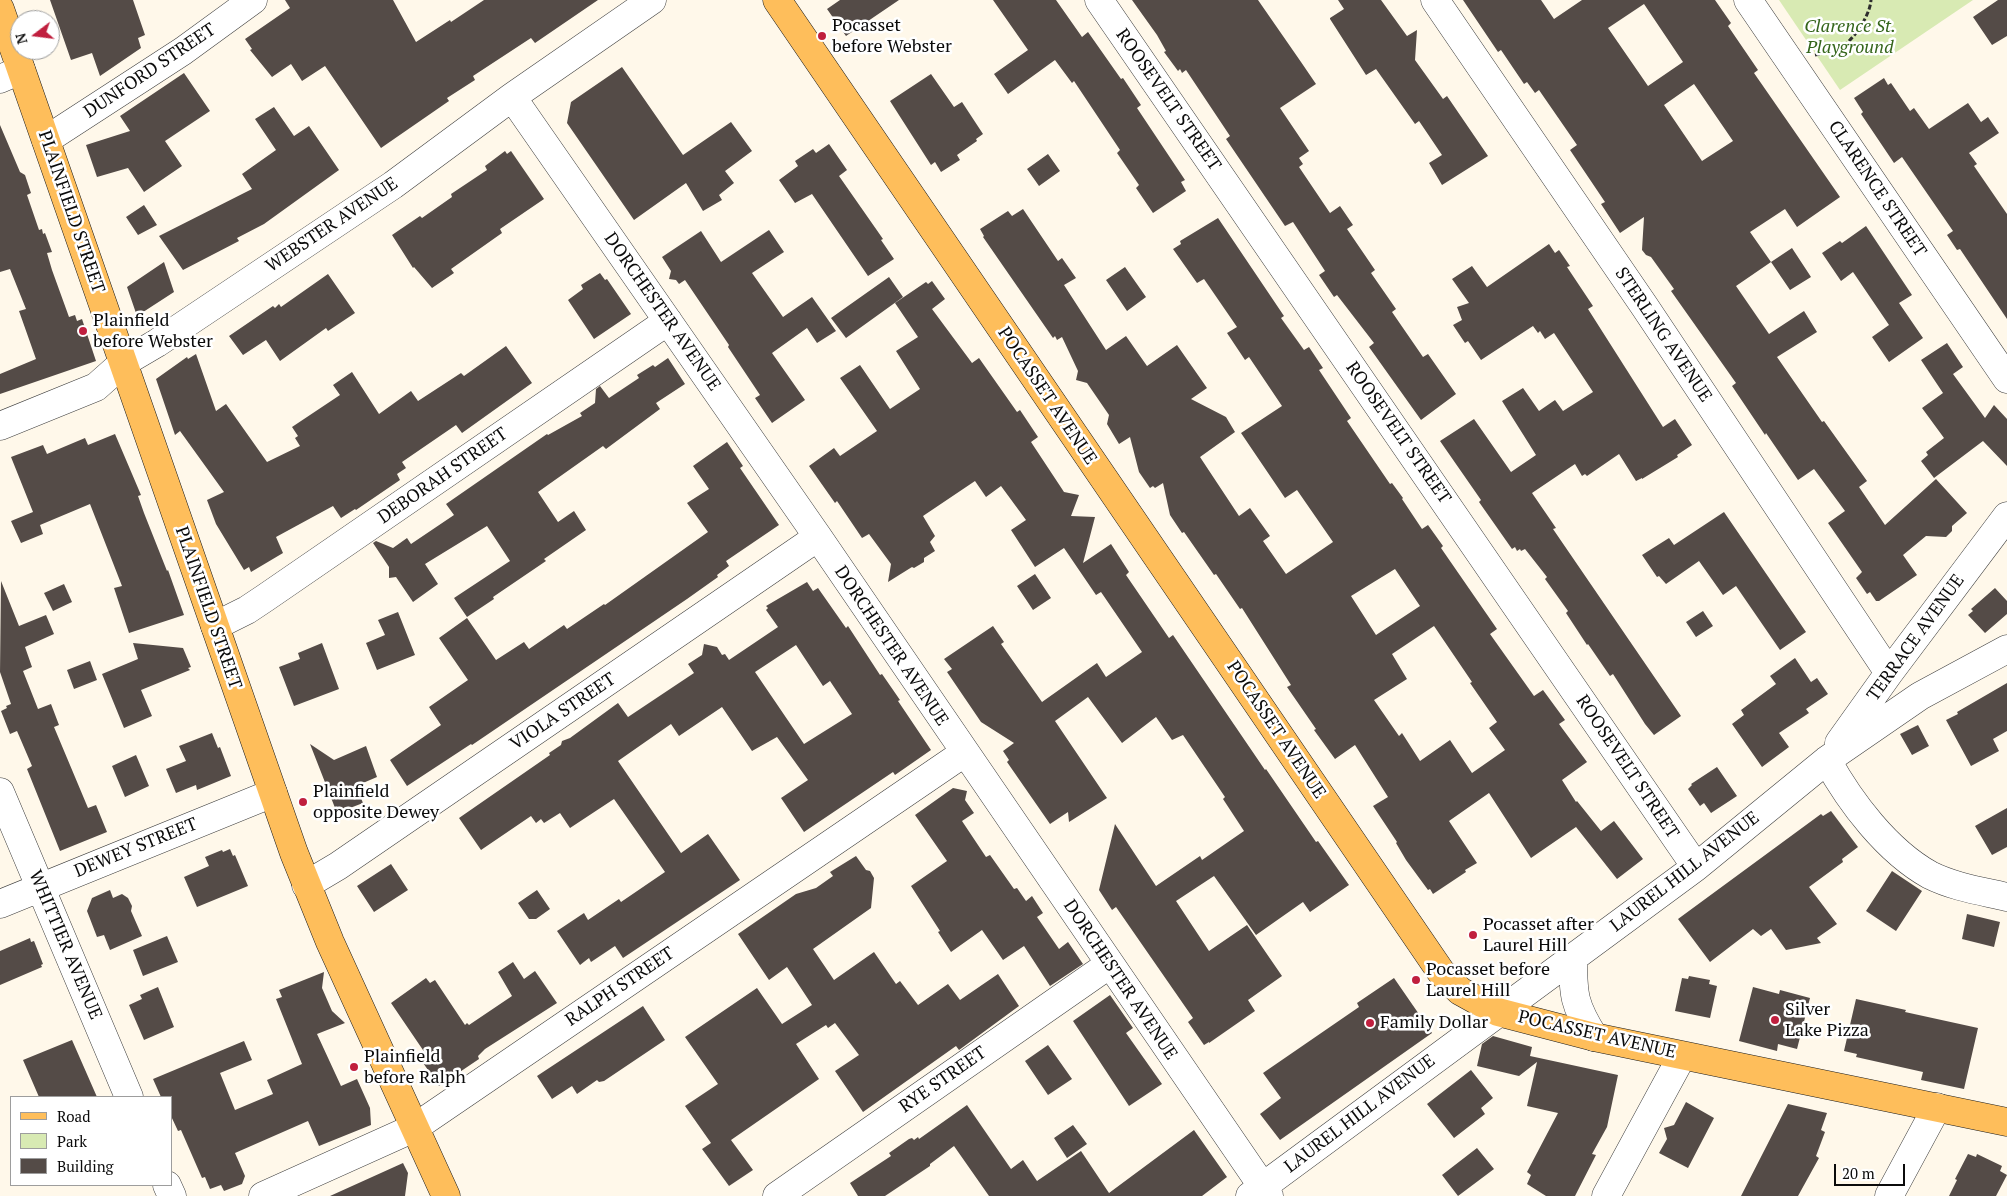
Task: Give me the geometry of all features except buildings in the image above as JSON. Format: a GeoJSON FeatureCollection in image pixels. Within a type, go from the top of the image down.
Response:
{"type":"FeatureCollection","features":[{"type":"Feature","properties":{"kind":"main road","name":"POCASSET AVENUE"},"geometry":{"type":"LineString","coordinates":[[777,0],[1441,972],[1460,991],[1498,1012],[1594,1038],[2007,1122]]}},
{"type":"Feature","properties":{"kind":"main road","name":"PLAINFIELD STREET"},"geometry":{"type":"LineString","coordinates":[[0,9],[11,75],[46,140],[272,793],[306,885],[333,949],[446,1196]]}},
{"type":"Feature","properties":{"kind":"street","name":"DUNFORD STREET"},"geometry":{"type":"LineString","coordinates":[[46,140],[183,51],[253,0]]}},
{"type":"Feature","properties":{"kind":"street","name":"WEBSTER AVENUE"},"geometry":{"type":"LineString","coordinates":[[0,426],[96,387],[123,364],[393,185],[512,96],[652,0]]}},
{"type":"Feature","properties":{"kind":"street","name":"ROOSEVELT STREET"},"geometry":{"type":"LineString","coordinates":[[1099,0],[1696,867]]}},
{"type":"Feature","properties":{"kind":"street","name":"STERLING AVENUE"},"geometry":{"type":"LineString","coordinates":[[1435,0],[1606,250],[1889,673]]}},
{"type":"Feature","properties":{"kind":"street","name":"CLARENCE STREET"},"geometry":{"type":"LineString","coordinates":[[1748,0],[2007,379]]}},
{"type":"Feature","properties":{"kind":"street","name":"DORCHESTER AVENUE"},"geometry":{"type":"LineString","coordinates":[[512,96],[1110,964],[1260,1193]]}},
{"type":"Feature","properties":{"kind":"street","name":"DEBORAH STREET"},"geometry":{"type":"LineString","coordinates":[[215,626],[247,610],[265,598],[668,321]]}},
{"type":"Feature","properties":{"kind":"street","name":"TERRACE AVENUE"},"geometry":{"type":"LineString","coordinates":[[1827,760],[1889,673],[2007,516]]}},
{"type":"Feature","properties":{"kind":"street","name":"VIOLA STREET"},"geometry":{"type":"LineString","coordinates":[[306,885],[338,866],[818,538]]}},
{"type":"Feature","properties":{"kind":"street","name":"LAUREL HILL AVENUE"},"geometry":{"type":"LineString","coordinates":[[1260,1193],[1498,1012],[1696,867],[1827,760],[1920,696],[2007,649]]}},
{"type":"Feature","properties":{"kind":"street","name":"RALPH STREET"},"geometry":{"type":"LineString","coordinates":[[263,1196],[414,1128],[964,753]]}},
{"type":"Feature","properties":{"kind":"street"},"geometry":{"type":"LineString","coordinates":[[1827,760],[1837,778],[1874,828],[1907,859],[1930,874],[1958,886],[2007,897]]}},
{"type":"Feature","properties":{"kind":"street","name":"WHITTIER AVENUE"},"geometry":{"type":"LineString","coordinates":[[0,792],[129,1096]]}},
{"type":"Feature","properties":{"kind":"street","name":"DEWEY STREET"},"geometry":{"type":"LineString","coordinates":[[0,904],[272,793]]}},
{"type":"Feature","properties":{"kind":"street"},"geometry":{"type":"LineString","coordinates":[[1573,958],[1573,990],[1577,1007],[1594,1038]]}},
{"type":"Feature","properties":{"kind":"street","name":"RYE STREET"},"geometry":{"type":"LineString","coordinates":[[777,1196],[1110,964]]}},
{"type":"Feature","properties":{"kind":"street"},"geometry":{"type":"LineString","coordinates":[[1606,1196],[1682,1056]]}},
{"type":"Feature","properties":{"kind":"street"},"geometry":{"type":"LineString","coordinates":[[1889,1196],[1937,1107]]}},
{"type":"Feature","properties":{"kind":"path"},"geometry":{"type":"LineString","coordinates":[[1789,61],[1826,53],[1842,46],[1853,35],[1868,13],[1871,0]]}},
{"type":"Feature","properties":{"kind":"green space","name":"Clarence St. Playground"},"geometry":{"type":"Polygon","coordinates":[[[1779,0],[1973,0],[1840,90],[1779,0]]]}},
{"type":"Feature","properties":{"kind":"place","name":"Pocasset before Webster"},"geometry":{"type":"Point","coordinates":[822,36]}},
{"type":"Feature","properties":{"kind":"place","name":"Plainfield before Webster"},"geometry":{"type":"Point","coordinates":[83,331]}},
{"type":"Feature","properties":{"kind":"place","name":"Plainfield opposite Dewey"},"geometry":{"type":"Point","coordinates":[303,802]}},
{"type":"Feature","properties":{"kind":"place","name":"Pocasset after Laurel Hill"},"geometry":{"type":"Point","coordinates":[1473,935]}},
{"type":"Feature","properties":{"kind":"place","name":"Pocasset before Laurel Hill"},"geometry":{"type":"Point","coordinates":[1416,980]}},
{"type":"Feature","properties":{"kind":"place","name":"Silver Lake Pizza"},"geometry":{"type":"Point","coordinates":[1775,1020]}},
{"type":"Feature","properties":{"kind":"place","name":"Family Dollar"},"geometry":{"type":"Point","coordinates":[1370,1023]}},
{"type":"Feature","properties":{"kind":"place","name":"Plainfield before Ralph"},"geometry":{"type":"Point","coordinates":[354,1067]}}]}
